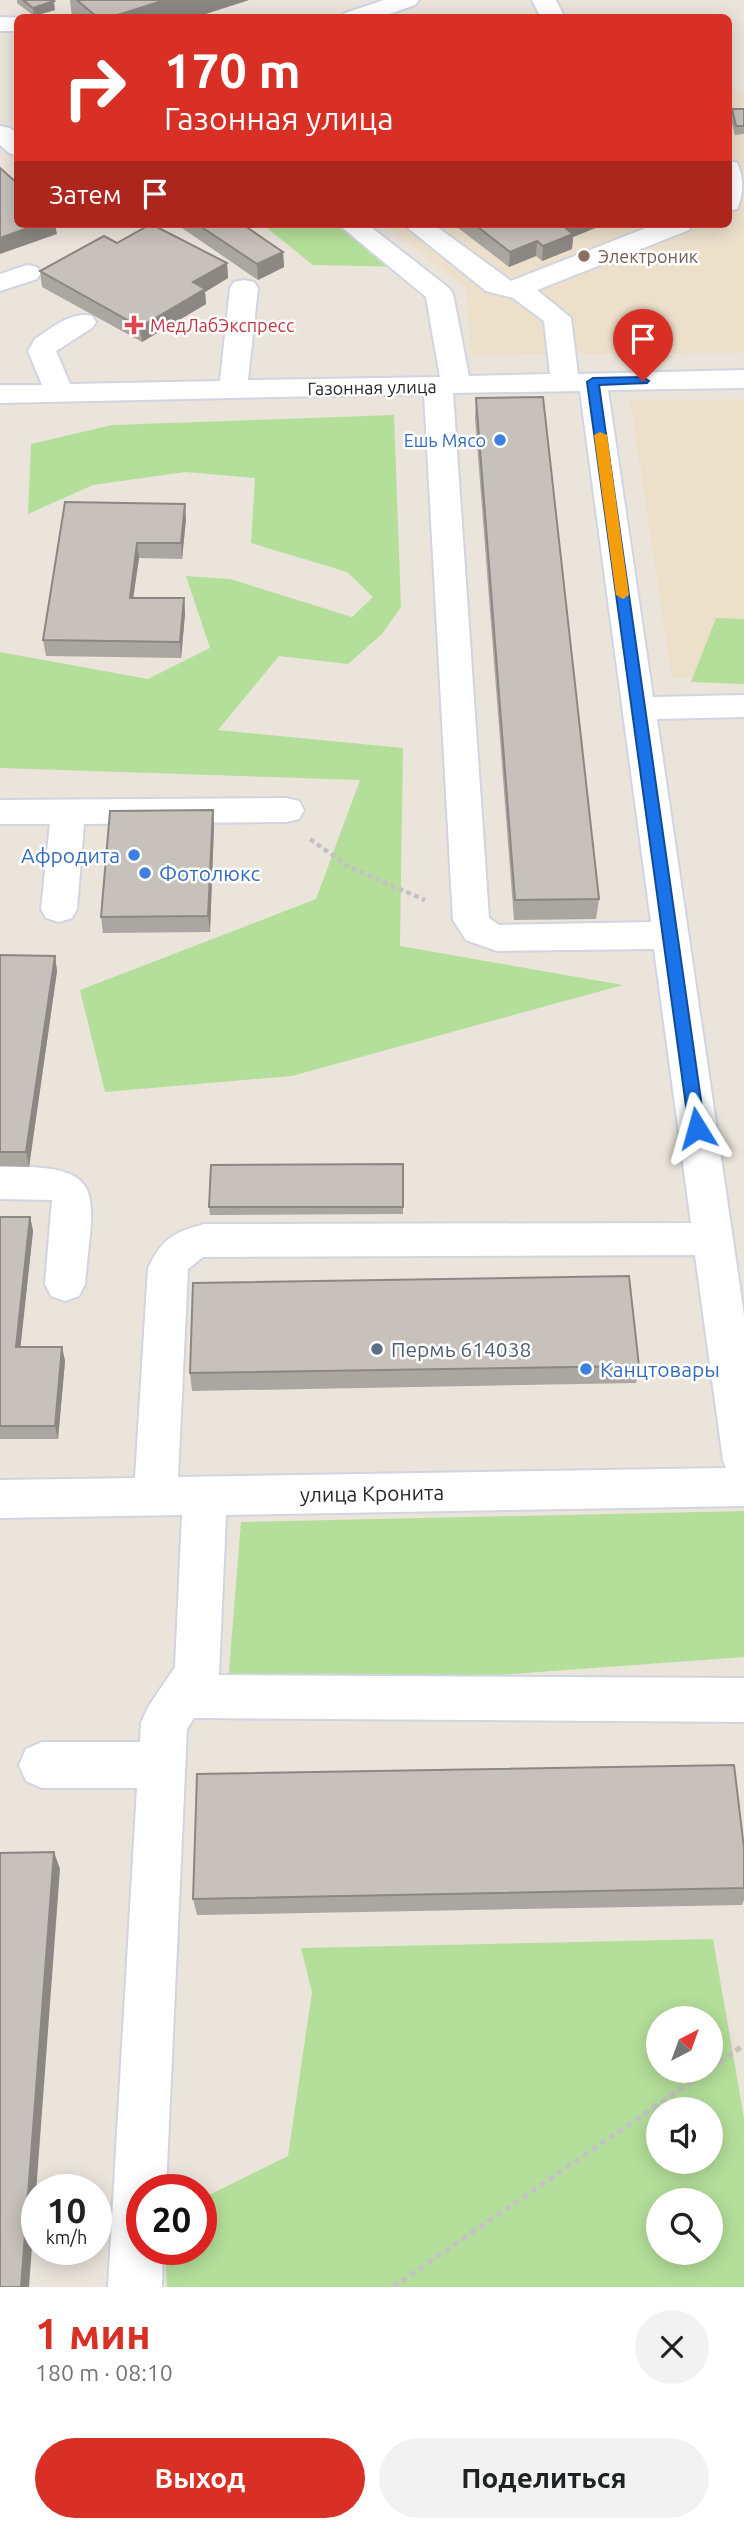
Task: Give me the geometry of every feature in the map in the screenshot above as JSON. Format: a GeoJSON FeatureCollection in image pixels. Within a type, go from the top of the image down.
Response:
{"type":"FeatureCollection","features":[{"type":"Feature","properties":{"kind":"street"},"geometry":{"type":"LineString","coordinates":[[365,14],[407,0]]}},
{"type":"Feature","properties":{"kind":"street"},"geometry":{"type":"LineString","coordinates":[[0,133],[14,159]]}},
{"type":"Feature","properties":{"kind":"street"},"geometry":{"type":"LineString","coordinates":[[732,179],[732,197]]}},
{"type":"Feature","properties":{"kind":"street"},"geometry":{"type":"LineString","coordinates":[[356,228],[439,294],[447,385],[471,920],[479,930],[497,938],[671,935]]}},
{"type":"Feature","properties":{"kind":"street"},"geometry":{"type":"LineString","coordinates":[[421,228],[496,285],[512,290],[670,228]]}},
{"type":"Feature","properties":{"kind":"street"},"geometry":{"type":"LineString","coordinates":[[0,283],[27,273]]}},
{"type":"Feature","properties":{"kind":"street"},"geometry":{"type":"LineString","coordinates":[[233,389],[244,288]]}},
{"type":"Feature","properties":{"kind":"street"},"geometry":{"type":"LineString","coordinates":[[519,289],[557,318],[579,382],[638,708],[744,1460]]}},
{"type":"Feature","properties":{"kind":"street"},"geometry":{"type":"LineString","coordinates":[[60,393],[41,351],[45,345],[82,322]]}},
{"type":"Feature","properties":{"kind":"street","name":"Газонная улица"},"geometry":{"type":"LineString","coordinates":[[0,394],[744,379]]}},
{"type":"Feature","properties":{"kind":"street"},"geometry":{"type":"LineString","coordinates":[[638,708],[744,706]]}},
{"type":"Feature","properties":{"kind":"street"},"geometry":{"type":"LineString","coordinates":[[0,812],[287,810]]}},
{"type":"Feature","properties":{"kind":"street"},"geometry":{"type":"LineString","coordinates":[[59,909],[68,811]]}},
{"type":"Feature","properties":{"kind":"street"},"geometry":{"type":"LineString","coordinates":[[0,1183],[47,1183],[60,1185],[69,1192],[72,1204],[65,1284]]}},
{"type":"Feature","properties":{"kind":"street"},"geometry":{"type":"LineString","coordinates":[[155,1496],[168,1268],[174,1255],[186,1244],[204,1240],[713,1239]]}},
{"type":"Feature","properties":{"kind":"street","name":"улица Кронита"},"geometry":{"type":"LineString","coordinates":[[0,1499],[744,1487]]}},
{"type":"Feature","properties":{"kind":"street"},"geometry":{"type":"LineString","coordinates":[[135,2287],[164,1723],[197,1673],[205,1496]]}},
{"type":"Feature","properties":{"kind":"street"},"geometry":{"type":"LineString","coordinates":[[182,1696],[744,1700]]}},
{"type":"Feature","properties":{"kind":"street"},"geometry":{"type":"LineString","coordinates":[[42,1765],[162,1765]]}},
{"type":"Feature","properties":{"kind":"path"},"geometry":{"type":"LineString","coordinates":[[287,810],[299,828],[320,849],[371,878],[471,920]]}},
{"type":"Feature","properties":{"kind":"path"},"geometry":{"type":"LineString","coordinates":[[723,2059],[744,2045]]}},
{"type":"Feature","properties":{"kind":"path"},"geometry":{"type":"LineString","coordinates":[[393,2287],[689,2083]]}},
{"type":"Feature","properties":{"kind":"shaded area","name":"Электроник"},"geometry":{"type":"Polygon","coordinates":[[[732,93],[744,93],[744,353],[471,355],[466,288],[389,228],[732,228],[732,93]]]}},
{"type":"Feature","properties":{"kind":"shaded area"},"geometry":{"type":"Polygon","coordinates":[[[744,399],[744,678],[672,678],[630,400],[744,399]]]}},
{"type":"Feature","properties":{"kind":"green space"},"geometry":{"type":"Polygon","coordinates":[[[267,228],[355,228],[407,267],[313,265],[267,228]]]}},
{"type":"Feature","properties":{"kind":"green space"},"geometry":{"type":"Polygon","coordinates":[[[394,415],[401,607],[382,634],[348,664],[279,656],[218,730],[403,748],[400,946],[623,985],[292,1076],[105,1092],[80,990],[316,899],[360,780],[0,768],[0,652],[148,679],[210,648],[186,576],[230,579],[352,617],[373,597],[347,572],[251,543],[255,478],[185,472],[93,485],[28,514],[31,444],[112,425],[394,415]]]}},
{"type":"Feature","properties":{"kind":"green space"},"geometry":{"type":"Polygon","coordinates":[[[716,618],[744,619],[744,684],[691,682],[716,618]]]}},
{"type":"Feature","properties":{"kind":"green space"},"geometry":{"type":"Polygon","coordinates":[[[744,1511],[744,1657],[227,1695],[241,1522],[744,1511]]]}},
{"type":"Feature","properties":{"kind":"green space"},"geometry":{"type":"Polygon","coordinates":[[[713,1939],[744,2118],[744,2287],[167,2287],[166,2265],[217,2265],[217,2191],[288,2156],[312,1992],[301,1948],[713,1939]]]}},
{"type":"Feature","properties":{"kind":"building"},"geometry":{"type":"Polygon","coordinates":[[[23,0],[52,0],[54,1],[33,8],[23,0]]]}},
{"type":"Feature","properties":{"kind":"building"},"geometry":{"type":"Polygon","coordinates":[[[77,0],[165,0],[121,14],[93,14],[77,0]]]}},
{"type":"Feature","properties":{"kind":"building"},"geometry":{"type":"Polygon","coordinates":[[[732,109],[744,109],[744,126],[736,126],[732,109]]]}},
{"type":"Feature","properties":{"kind":"building"},"geometry":{"type":"Polygon","coordinates":[[[0,168],[14,180],[14,228],[28,228],[0,238],[0,168]]]}},
{"type":"Feature","properties":{"kind":"building"},"geometry":{"type":"Polygon","coordinates":[[[144,228],[159,228],[227,263],[193,282],[205,289],[140,327],[40,271],[104,236],[117,243],[144,228]]]}},
{"type":"Feature","properties":{"kind":"building"},"geometry":{"type":"Polygon","coordinates":[[[203,228],[248,228],[283,252],[257,264],[203,228]]]}},
{"type":"Feature","properties":{"kind":"building"},"geometry":{"type":"Polygon","coordinates":[[[479,228],[566,228],[573,234],[543,246],[537,241],[510,252],[479,228]]]}},
{"type":"Feature","properties":{"kind":"building"},"geometry":{"type":"Polygon","coordinates":[[[543,397],[599,899],[515,900],[476,398],[543,397]]]}},
{"type":"Feature","properties":{"kind":"building"},"geometry":{"type":"Polygon","coordinates":[[[65,502],[185,504],[181,543],[137,543],[130,598],[184,598],[180,642],[43,640],[65,502]]]}},
{"type":"Feature","properties":{"kind":"building"},"geometry":{"type":"Polygon","coordinates":[[[213,810],[208,916],[101,917],[110,811],[213,810]]]}},
{"type":"Feature","properties":{"kind":"building"},"geometry":{"type":"Polygon","coordinates":[[[0,955],[55,956],[26,1152],[0,1152],[0,955]]]}},
{"type":"Feature","properties":{"kind":"building"},"geometry":{"type":"Polygon","coordinates":[[[403,1164],[403,1207],[209,1207],[211,1165],[403,1164]]]}},
{"type":"Feature","properties":{"kind":"building"},"geometry":{"type":"Polygon","coordinates":[[[0,1217],[30,1217],[16,1347],[62,1347],[55,1426],[0,1426],[0,1217]]]}},
{"type":"Feature","properties":{"kind":"building"},"geometry":{"type":"Polygon","coordinates":[[[629,1276],[639,1366],[190,1373],[193,1283],[629,1276]]]}},
{"type":"Feature","properties":{"kind":"building"},"geometry":{"type":"Polygon","coordinates":[[[734,1765],[744,1848],[744,1888],[193,1899],[197,1774],[734,1765]]]}},
{"type":"Feature","properties":{"kind":"building"},"geometry":{"type":"Polygon","coordinates":[[[54,1852],[30,2174],[21,2174],[21,2287],[0,2287],[0,1853],[54,1852]]]}},
{"type":"Feature","properties":{"kind":"slow traffic"},"geometry":{"type":"LineString","coordinates":[[600,435],[623,595]]}},
{"type":"Feature","properties":{"kind":"place","name":"Электроник"},"geometry":{"type":"Point","coordinates":[584,256]}},
{"type":"Feature","properties":{"kind":"place","name":"МедЛабЭкспресс"},"geometry":{"type":"Point","coordinates":[134,325]}},
{"type":"Feature","properties":{"kind":"place","name":"Ешь Мясо"},"geometry":{"type":"Point","coordinates":[500,440]}},
{"type":"Feature","properties":{"kind":"place","name":"Афродита"},"geometry":{"type":"Point","coordinates":[134,855]}},
{"type":"Feature","properties":{"kind":"place","name":"Фотолюкс"},"geometry":{"type":"Point","coordinates":[145,873]}},
{"type":"Feature","properties":{"kind":"place","name":"Пермь 614038"},"geometry":{"type":"Point","coordinates":[377,1349]}},
{"type":"Feature","properties":{"kind":"place","name":"Канцтовары"},"geometry":{"type":"Point","coordinates":[586,1369]}},
{"type":"Feature","properties":{"kind":"route"},"geometry":{"type":"LineString","coordinates":[[643,381],[593,382],[697,1128]]}}]}
